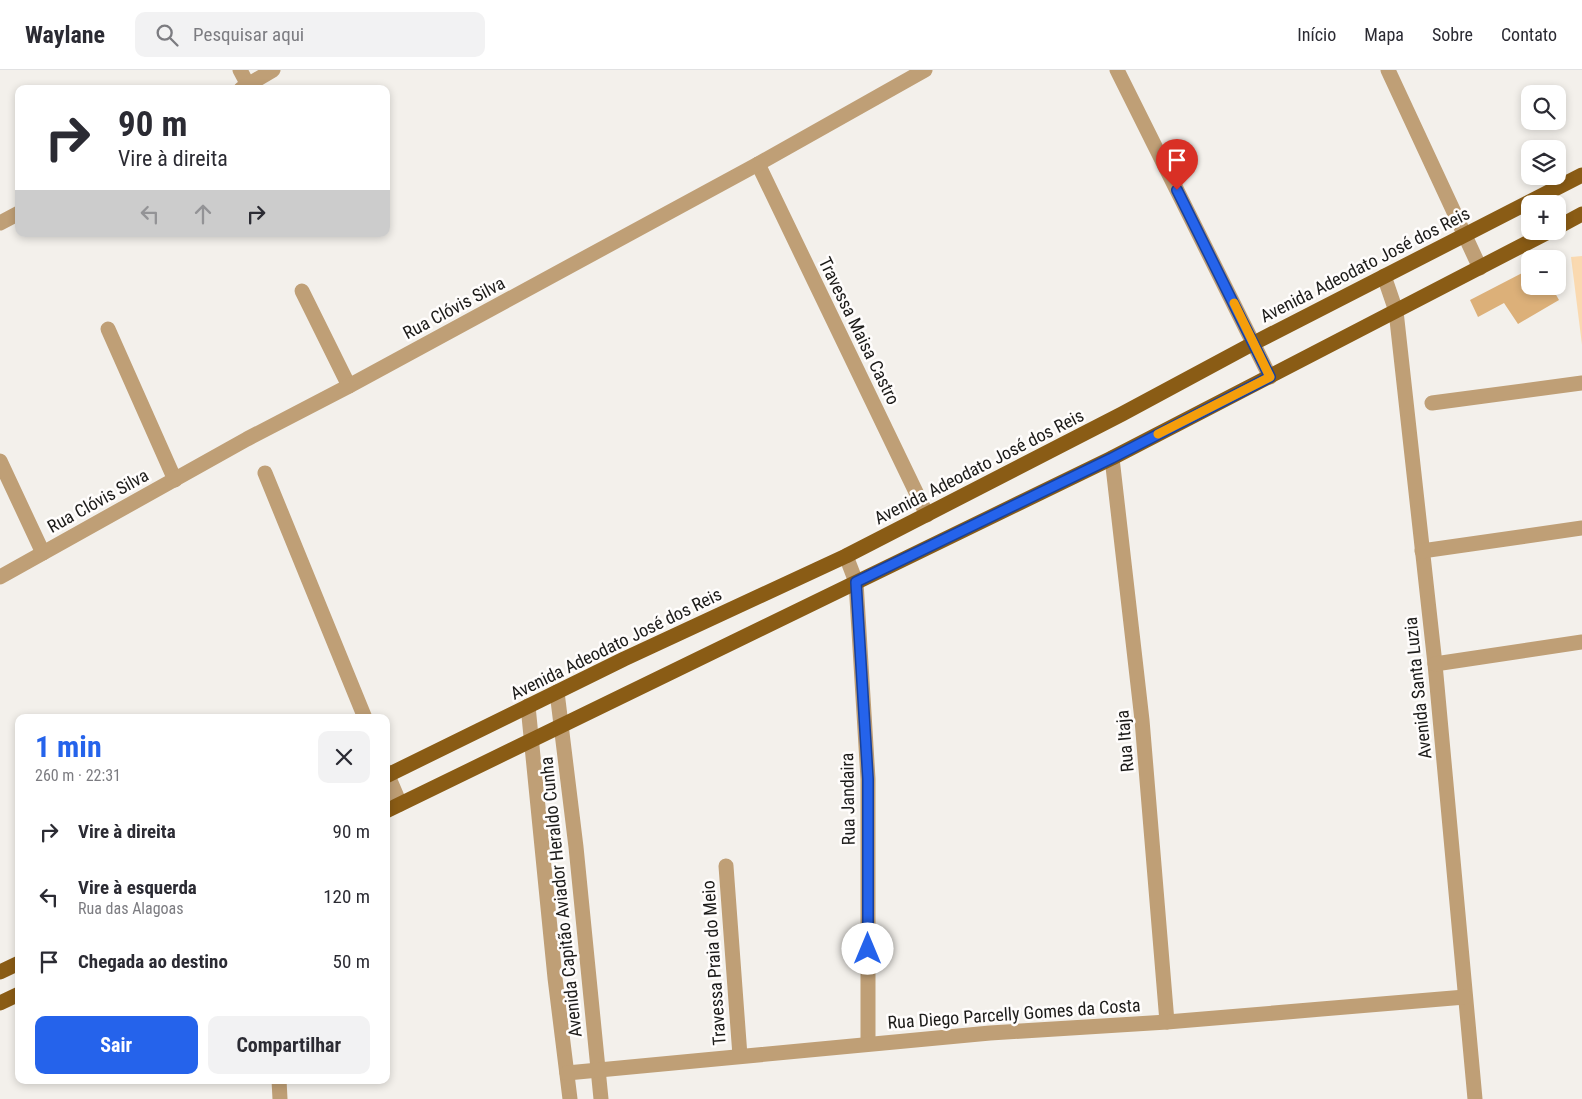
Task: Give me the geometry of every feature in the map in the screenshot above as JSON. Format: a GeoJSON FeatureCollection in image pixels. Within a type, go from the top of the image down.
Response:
{"type":"FeatureCollection","features":[{"type":"Feature","properties":{"kind":"main road","name":"Avenida Adeodato José dos Reis"},"geometry":{"type":"LineString","coordinates":[[390,773],[624,659],[846,556],[1122,414],[1254,343],[1582,175]]}},
{"type":"Feature","properties":{"kind":"main road"},"geometry":{"type":"LineString","coordinates":[[1566,223],[1582,214]]}},
{"type":"Feature","properties":{"kind":"main road"},"geometry":{"type":"LineString","coordinates":[[390,809],[1112,458],[1533,240]]}},
{"type":"Feature","properties":{"kind":"main road"},"geometry":{"type":"LineString","coordinates":[[0,972],[15,965]]}},
{"type":"Feature","properties":{"kind":"main road"},"geometry":{"type":"LineString","coordinates":[[0,1003],[15,996]]}},
{"type":"Feature","properties":{"kind":"street"},"geometry":{"type":"LineString","coordinates":[[240,70],[244,85]]}},
{"type":"Feature","properties":{"kind":"street"},"geometry":{"type":"LineString","coordinates":[[248,85],[273,70]]}},
{"type":"Feature","properties":{"kind":"street","name":"Rua Clóvis Silva"},"geometry":{"type":"LineString","coordinates":[[0,577],[247,439],[349,386],[758,164],[925,70]]}},
{"type":"Feature","properties":{"kind":"street"},"geometry":{"type":"LineString","coordinates":[[1117,70],[1270,377]]}},
{"type":"Feature","properties":{"kind":"street"},"geometry":{"type":"LineString","coordinates":[[1388,70],[1480,268]]}},
{"type":"Feature","properties":{"kind":"street","name":"Travessa Maisa Castro"},"geometry":{"type":"LineString","coordinates":[[758,164],[927,515]]}},
{"type":"Feature","properties":{"kind":"street"},"geometry":{"type":"LineString","coordinates":[[0,223],[15,215]]}},
{"type":"Feature","properties":{"kind":"street","name":"Avenida Santa Luzia"},"geometry":{"type":"LineString","coordinates":[[1384,276],[1396,311],[1435,664],[1475,1099]]}},
{"type":"Feature","properties":{"kind":"street"},"geometry":{"type":"LineString","coordinates":[[302,291],[349,386]]}},
{"type":"Feature","properties":{"kind":"street"},"geometry":{"type":"LineString","coordinates":[[108,328],[175,480]]}},
{"type":"Feature","properties":{"kind":"street"},"geometry":{"type":"LineString","coordinates":[[1432,403],[1582,383]]}},
{"type":"Feature","properties":{"kind":"street","name":"Rua Itaja"},"geometry":{"type":"LineString","coordinates":[[1112,458],[1142,720],[1166,1022]]}},
{"type":"Feature","properties":{"kind":"street"},"geometry":{"type":"LineString","coordinates":[[0,461],[43,553]]}},
{"type":"Feature","properties":{"kind":"street"},"geometry":{"type":"LineString","coordinates":[[265,473],[363,714]]}},
{"type":"Feature","properties":{"kind":"street"},"geometry":{"type":"LineString","coordinates":[[1422,551],[1582,528]]}},
{"type":"Feature","properties":{"kind":"street","name":"Rua Jandaira"},"geometry":{"type":"LineString","coordinates":[[846,556],[856,582],[868,779],[868,1043]]}},
{"type":"Feature","properties":{"kind":"street"},"geometry":{"type":"LineString","coordinates":[[1435,664],[1582,642]]}},
{"type":"Feature","properties":{"kind":"street","name":"Avenida Capitão Aviador Heraldo Cunha"},"geometry":{"type":"LineString","coordinates":[[557,692],[576,847],[601,1099]]}},
{"type":"Feature","properties":{"kind":"street","name":"Avenida Capitão Aviador Heraldo Cunha"},"geometry":{"type":"LineString","coordinates":[[528,706],[555,978],[570,1099]]}},
{"type":"Feature","properties":{"kind":"street"},"geometry":{"type":"LineString","coordinates":[[390,781],[400,804]]}},
{"type":"Feature","properties":{"kind":"street","name":"Travessa Praia do Meio"},"geometry":{"type":"LineString","coordinates":[[726,866],[740,1056]]}},
{"type":"Feature","properties":{"kind":"street","name":"Rua Diego Parcelly Gomes da Costa"},"geometry":{"type":"LineString","coordinates":[[567,1073],[868,1043],[1166,1022],[1466,997]]}},
{"type":"Feature","properties":{"kind":"street"},"geometry":{"type":"LineString","coordinates":[[279,1084],[280,1099]]}},
{"type":"Feature","properties":{"kind":"shaded area"},"geometry":{"type":"Polygon","coordinates":[[[1582,256],[1582,345],[1571,257],[1582,256]]]}},
{"type":"Feature","properties":{"kind":"shaded area"},"geometry":{"type":"Polygon","coordinates":[[[1521,274],[1521,295],[1556,295],[1559,300],[1518,324],[1504,303],[1478,317],[1470,300],[1521,274]]]}},
{"type":"Feature","properties":{"kind":"slow traffic"},"geometry":{"type":"LineString","coordinates":[[1158,434],[1270,377],[1234,303]]}},
{"type":"Feature","properties":{"kind":"route"},"geometry":{"type":"LineString","coordinates":[[868,949],[868,779],[856,582],[1112,458],[1270,377],[1177,190]]}}]}
